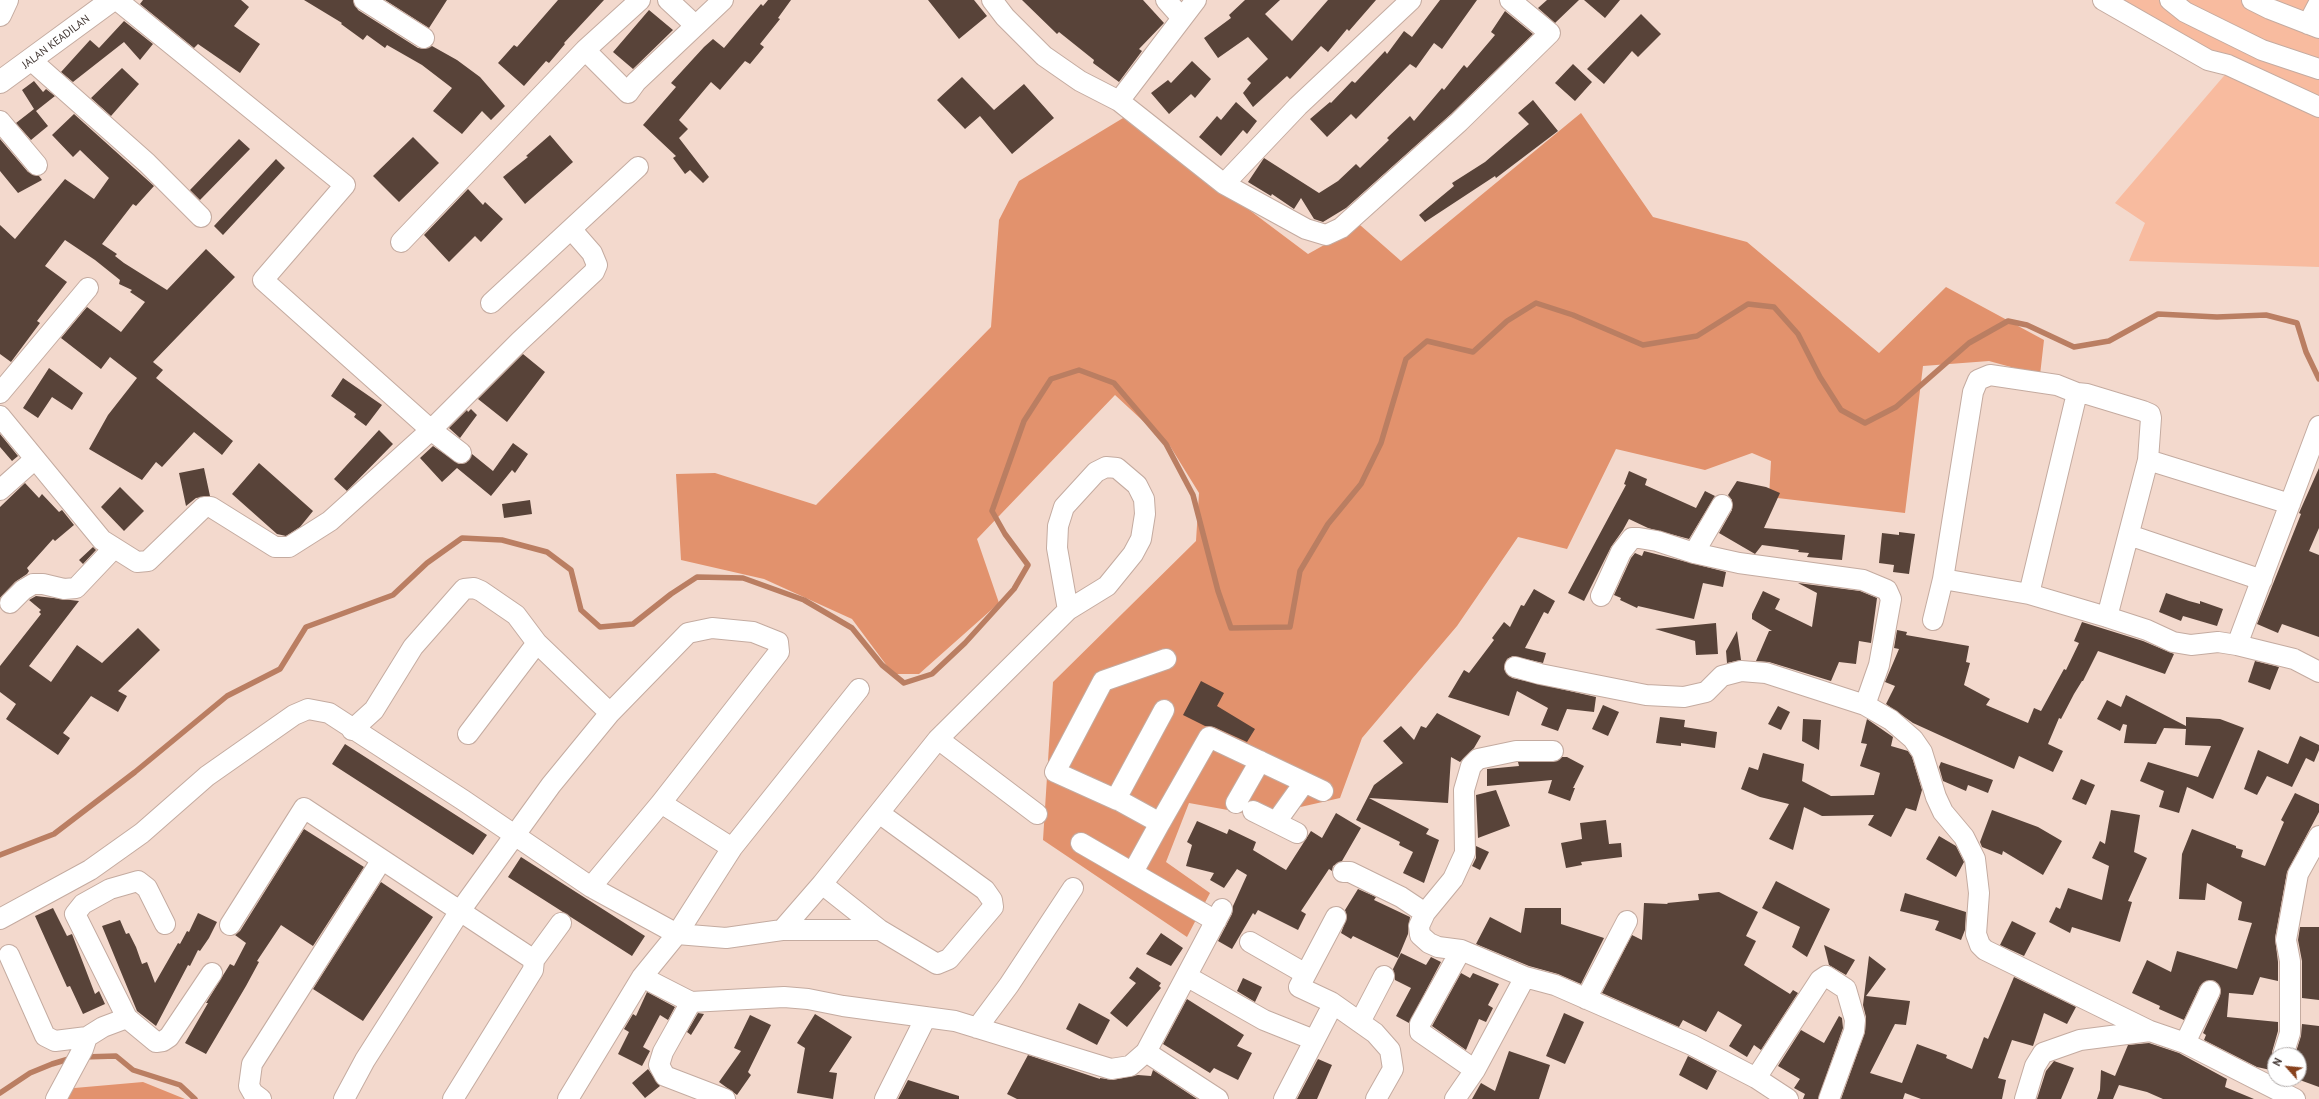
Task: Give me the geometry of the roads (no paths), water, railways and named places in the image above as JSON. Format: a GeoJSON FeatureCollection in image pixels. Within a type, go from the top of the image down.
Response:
{"type":"FeatureCollection","features":[{"type":"Feature","properties":{"kind":"main road"},"geometry":{"type":"LineString","coordinates":[[0,15],[7,0]]}},
{"type":"Feature","properties":{"kind":"main road","name":"JALAN KEADILAN"},"geometry":{"type":"LineString","coordinates":[[0,82],[32,61],[112,0]]}},
{"type":"Feature","properties":{"kind":"street"},"geometry":{"type":"LineString","coordinates":[[117,0],[345,185],[263,280],[432,430],[461,453]]}},
{"type":"Feature","properties":{"kind":"street"},"geometry":{"type":"LineString","coordinates":[[364,0],[424,38]]}},
{"type":"Feature","properties":{"kind":"street"},"geometry":{"type":"LineString","coordinates":[[401,242],[585,50],[640,0]]}},
{"type":"Feature","properties":{"kind":"street"},"geometry":{"type":"LineString","coordinates":[[668,0],[695,25]]}},
{"type":"Feature","properties":{"kind":"street"},"geometry":{"type":"LineString","coordinates":[[585,50],[628,93],[636,82],[723,0]]}},
{"type":"Feature","properties":{"kind":"street"},"geometry":{"type":"LineString","coordinates":[[992,0],[1005,17],[1044,56],[1080,82],[1119,101],[1224,184],[1306,229],[1326,235],[1341,228],[1458,122],[1550,33],[1510,0]]}},
{"type":"Feature","properties":{"kind":"street"},"geometry":{"type":"LineString","coordinates":[[1166,0],[1181,17]]}},
{"type":"Feature","properties":{"kind":"street"},"geometry":{"type":"LineString","coordinates":[[1119,101],[1181,17],[1196,0]]}},
{"type":"Feature","properties":{"kind":"street"},"geometry":{"type":"LineString","coordinates":[[1224,184],[1298,106],[1411,0]]}},
{"type":"Feature","properties":{"kind":"street"},"geometry":{"type":"LineString","coordinates":[[2103,0],[2208,60],[2228,65],[2319,107]]}},
{"type":"Feature","properties":{"kind":"street"},"geometry":{"type":"LineString","coordinates":[[2170,0],[2185,12],[2262,50],[2319,69]]}},
{"type":"Feature","properties":{"kind":"street"},"geometry":{"type":"LineString","coordinates":[[2252,0],[2270,9],[2314,26],[2319,2]]}},
{"type":"Feature","properties":{"kind":"street"},"geometry":{"type":"LineString","coordinates":[[32,61],[147,163],[201,217]]}},
{"type":"Feature","properties":{"kind":"street"},"geometry":{"type":"LineString","coordinates":[[0,121],[37,165]]}},
{"type":"Feature","properties":{"kind":"street"},"geometry":{"type":"LineString","coordinates":[[491,303],[638,167]]}},
{"type":"Feature","properties":{"kind":"street"},"geometry":{"type":"LineString","coordinates":[[0,416],[96,533],[113,548],[137,562],[148,561],[204,507],[211,507],[275,547],[289,547],[330,521],[432,430],[520,341],[594,272],[597,266],[592,253],[571,229]]}},
{"type":"Feature","properties":{"kind":"street"},"geometry":{"type":"LineString","coordinates":[[0,393],[88,288]]}},
{"type":"Feature","properties":{"kind":"street"},"geometry":{"type":"LineString","coordinates":[[1933,620],[1943,579],[1973,392],[1978,380],[1990,375],[2057,385],[2077,393],[2087,394],[2150,414],[2152,418],[2148,460],[2107,617]]}},
{"type":"Feature","properties":{"kind":"street"},"geometry":{"type":"LineString","coordinates":[[2029,594],[2077,393]]}},
{"type":"Feature","properties":{"kind":"street"},"geometry":{"type":"LineString","coordinates":[[2237,645],[2319,426]]}},
{"type":"Feature","properties":{"kind":"street"},"geometry":{"type":"LineString","coordinates":[[0,490],[35,459]]}},
{"type":"Feature","properties":{"kind":"street"},"geometry":{"type":"LineString","coordinates":[[2148,460],[2290,504]]}},
{"type":"Feature","properties":{"kind":"street"},"geometry":{"type":"LineString","coordinates":[[782,930],[822,884],[938,739],[1068,610],[1107,586],[1133,554],[1141,539],[1145,514],[1144,499],[1138,485],[1117,468],[1106,467],[1096,472],[1064,507],[1058,526],[1057,548],[1068,610]]}},
{"type":"Feature","properties":{"kind":"street"},"geometry":{"type":"LineString","coordinates":[[1694,553],[1722,505]]}},
{"type":"Feature","properties":{"kind":"street"},"geometry":{"type":"LineString","coordinates":[[2129,535],[2262,580]]}},
{"type":"Feature","properties":{"kind":"street"},"geometry":{"type":"LineString","coordinates":[[1601,596],[1621,552],[1632,538],[1657,541],[1694,553],[1739,564],[1863,580],[1887,590],[1891,599],[1880,657],[1865,705]]}},
{"type":"Feature","properties":{"kind":"street"},"geometry":{"type":"LineString","coordinates":[[10,603],[23,590],[32,584],[43,584],[64,589],[76,588],[113,548]]}},
{"type":"Feature","properties":{"kind":"street"},"geometry":{"type":"LineString","coordinates":[[1943,579],[2029,594],[2147,630],[2173,642],[2191,644],[2218,642],[2237,645],[2294,659],[2318,667]]}},
{"type":"Feature","properties":{"kind":"street"},"geometry":{"type":"LineString","coordinates":[[352,730],[374,710],[413,647],[464,589],[474,588],[481,591],[516,615],[537,643],[610,713]]}},
{"type":"Feature","properties":{"kind":"street"},"geometry":{"type":"LineString","coordinates":[[344,1099],[365,1060],[460,911],[551,785],[610,713],[688,633],[712,628],[753,632],[778,642],[779,652],[661,803],[591,887]]}},
{"type":"Feature","properties":{"kind":"street"},"geometry":{"type":"LineString","coordinates":[[468,734],[537,643]]}},
{"type":"Feature","properties":{"kind":"street"},"geometry":{"type":"LineString","coordinates":[[1160,823],[1118,800],[1055,772],[1104,681],[1166,659]]}},
{"type":"Feature","properties":{"kind":"street"},"geometry":{"type":"LineString","coordinates":[[1515,666],[1540,674],[1639,694],[1684,697],[1706,692],[1722,676],[1728,674],[1741,671],[1766,673],[1865,705],[1891,720],[1913,739],[1922,752],[1936,797],[1943,812],[1966,842],[1974,859],[1979,893],[1976,934],[1980,945],[1985,950],[2150,1030],[2185,1043],[2282,1092]]}},
{"type":"Feature","properties":{"kind":"street"},"geometry":{"type":"LineString","coordinates":[[568,1099],[642,978],[677,934],[732,848],[859,689]]}},
{"type":"Feature","properties":{"kind":"street"},"geometry":{"type":"LineString","coordinates":[[0,919],[90,870],[142,833],[207,776],[294,715],[308,709],[329,712],[352,730],[463,800],[591,887],[677,934],[726,938],[782,930],[880,930]]}},
{"type":"Feature","properties":{"kind":"street"},"geometry":{"type":"LineString","coordinates":[[1118,800],[1120,792],[1164,710]]}},
{"type":"Feature","properties":{"kind":"street"},"geometry":{"type":"LineString","coordinates":[[1133,872],[1209,737],[1323,791]]}},
{"type":"Feature","properties":{"kind":"street"},"geometry":{"type":"LineString","coordinates":[[938,739],[1037,814]]}},
{"type":"Feature","properties":{"kind":"street"},"geometry":{"type":"LineString","coordinates":[[1553,751],[1516,751],[1478,759],[1471,766],[1464,790],[1465,853],[1453,879],[1425,913],[1419,926],[1420,935],[1428,943],[1438,947],[1462,950],[1525,977],[1555,985],[1692,1045],[1764,1088],[1788,1099]]}},
{"type":"Feature","properties":{"kind":"street"},"geometry":{"type":"LineString","coordinates":[[1236,803],[1260,761]]}},
{"type":"Feature","properties":{"kind":"street"},"geometry":{"type":"LineString","coordinates":[[1297,833],[1253,811],[1276,822],[1304,783]]}},
{"type":"Feature","properties":{"kind":"street"},"geometry":{"type":"LineString","coordinates":[[661,803],[732,848]]}},
{"type":"Feature","properties":{"kind":"street"},"geometry":{"type":"LineString","coordinates":[[230,925],[304,808],[381,861],[534,960]]}},
{"type":"Feature","properties":{"kind":"street"},"geometry":{"type":"LineString","coordinates":[[822,884],[880,930],[937,964],[949,959],[994,908],[992,900],[984,890],[879,813]]}},
{"type":"Feature","properties":{"kind":"street"},"geometry":{"type":"LineString","coordinates":[[2286,1047],[2290,1033],[2290,961],[2286,940],[2298,874],[2319,836]]}},
{"type":"Feature","properties":{"kind":"street"},"geometry":{"type":"LineString","coordinates":[[642,978],[691,1002],[784,997],[808,999],[956,1021],[1111,1069],[1130,1066],[1146,1052],[1188,977],[1219,915],[1133,872],[1081,843]]}},
{"type":"Feature","properties":{"kind":"street"},"geometry":{"type":"LineString","coordinates":[[261,1099],[253,1093],[250,1086],[252,1064],[381,861]]}},
{"type":"Feature","properties":{"kind":"street"},"geometry":{"type":"LineString","coordinates":[[1343,872],[1350,872],[1401,898],[1425,913]]}},
{"type":"Feature","properties":{"kind":"street"},"geometry":{"type":"LineString","coordinates":[[165,924],[147,888],[138,881],[130,881],[110,889],[83,904],[75,914],[127,1018],[156,1042],[163,1041],[169,1037],[212,973]]}},
{"type":"Feature","properties":{"kind":"street"},"geometry":{"type":"LineString","coordinates":[[977,1028],[1009,985],[1073,888]]}},
{"type":"Feature","properties":{"kind":"street"},"geometry":{"type":"LineString","coordinates":[[1336,917],[1304,973],[1299,987],[1331,1002],[1360,1022],[1375,1033],[1390,1050],[1393,1069],[1376,1099]]}},
{"type":"Feature","properties":{"kind":"street"},"geometry":{"type":"LineString","coordinates":[[1586,999],[1627,921]]}},
{"type":"Feature","properties":{"kind":"street"},"geometry":{"type":"LineString","coordinates":[[453,1099],[532,970],[534,960],[561,924]]}},
{"type":"Feature","properties":{"kind":"street"},"geometry":{"type":"LineString","coordinates":[[1250,942],[1304,973]]}},
{"type":"Feature","properties":{"kind":"street"},"geometry":{"type":"LineString","coordinates":[[1462,950],[1420,1024],[1420,1032],[1475,1070]]}},
{"type":"Feature","properties":{"kind":"street"},"geometry":{"type":"LineString","coordinates":[[10,955],[45,1036],[55,1041],[85,1043]]}},
{"type":"Feature","properties":{"kind":"street"},"geometry":{"type":"LineString","coordinates":[[1360,1022],[1384,976]]}},
{"type":"Feature","properties":{"kind":"street"},"geometry":{"type":"LineString","coordinates":[[1764,1088],[1820,980],[1826,976],[1846,989],[1855,1020],[1854,1031],[1829,1099]]}},
{"type":"Feature","properties":{"kind":"street"},"geometry":{"type":"LineString","coordinates":[[1188,977],[1264,1020],[1314,1040]]}},
{"type":"Feature","properties":{"kind":"street"},"geometry":{"type":"LineString","coordinates":[[1455,1099],[1475,1070],[1525,977]]}},
{"type":"Feature","properties":{"kind":"street"},"geometry":{"type":"LineString","coordinates":[[2185,1043],[2210,991]]}},
{"type":"Feature","properties":{"kind":"street"},"geometry":{"type":"LineString","coordinates":[[691,1002],[663,1052],[659,1065],[665,1076],[726,1099]]}},
{"type":"Feature","properties":{"kind":"street"},"geometry":{"type":"LineString","coordinates":[[1284,1099],[1328,1014]]}},
{"type":"Feature","properties":{"kind":"street"},"geometry":{"type":"LineString","coordinates":[[885,1099],[926,1017]]}},
{"type":"Feature","properties":{"kind":"street"},"geometry":{"type":"LineString","coordinates":[[56,1099],[85,1043],[103,1027],[127,1018]]}},
{"type":"Feature","properties":{"kind":"street"},"geometry":{"type":"LineString","coordinates":[[2024,1099],[2035,1066],[2043,1053],[2080,1040],[2150,1030]]}},
{"type":"Feature","properties":{"kind":"street"},"geometry":{"type":"LineString","coordinates":[[1146,1052],[1218,1099]]}},
{"type":"Feature","properties":{"kind":"waterway"},"geometry":{"type":"LineString","coordinates":[[0,855],[54,834],[135,772],[227,696],[280,669],[306,627],[393,595],[427,563],[462,538],[502,540],[547,552],[571,570],[581,610],[600,627],[633,624],[671,594],[697,577],[743,578],[804,600],[852,628],[882,665],[904,683],[932,674],[965,643],[1014,589],[1028,565],[1005,534],[992,511],[1024,421],[1051,379],[1079,370],[1114,383],[1166,444],[1193,495],[1218,591],[1231,628],[1290,627],[1300,571],[1328,524],[1361,484],[1381,443],[1406,359],[1427,341],[1473,352],[1507,321],[1536,303],[1573,315],[1643,345],[1697,336],[1748,304],[1774,307],[1798,334],[1820,377],[1841,410],[1865,423],[1896,407],[1969,343],[2008,321],[2027,325],[2074,347],[2109,341],[2158,314],[2217,317],[2266,315],[2297,323],[2306,352],[2319,379]]}},
{"type":"Feature","properties":{"kind":"waterway"},"geometry":{"type":"LineString","coordinates":[[84,1057],[116,1056],[133,1070],[180,1085],[195,1099]]}},
{"type":"Feature","properties":{"kind":"waterway"},"geometry":{"type":"LineString","coordinates":[[0,1093],[30,1073],[72,1058]]}}]}
